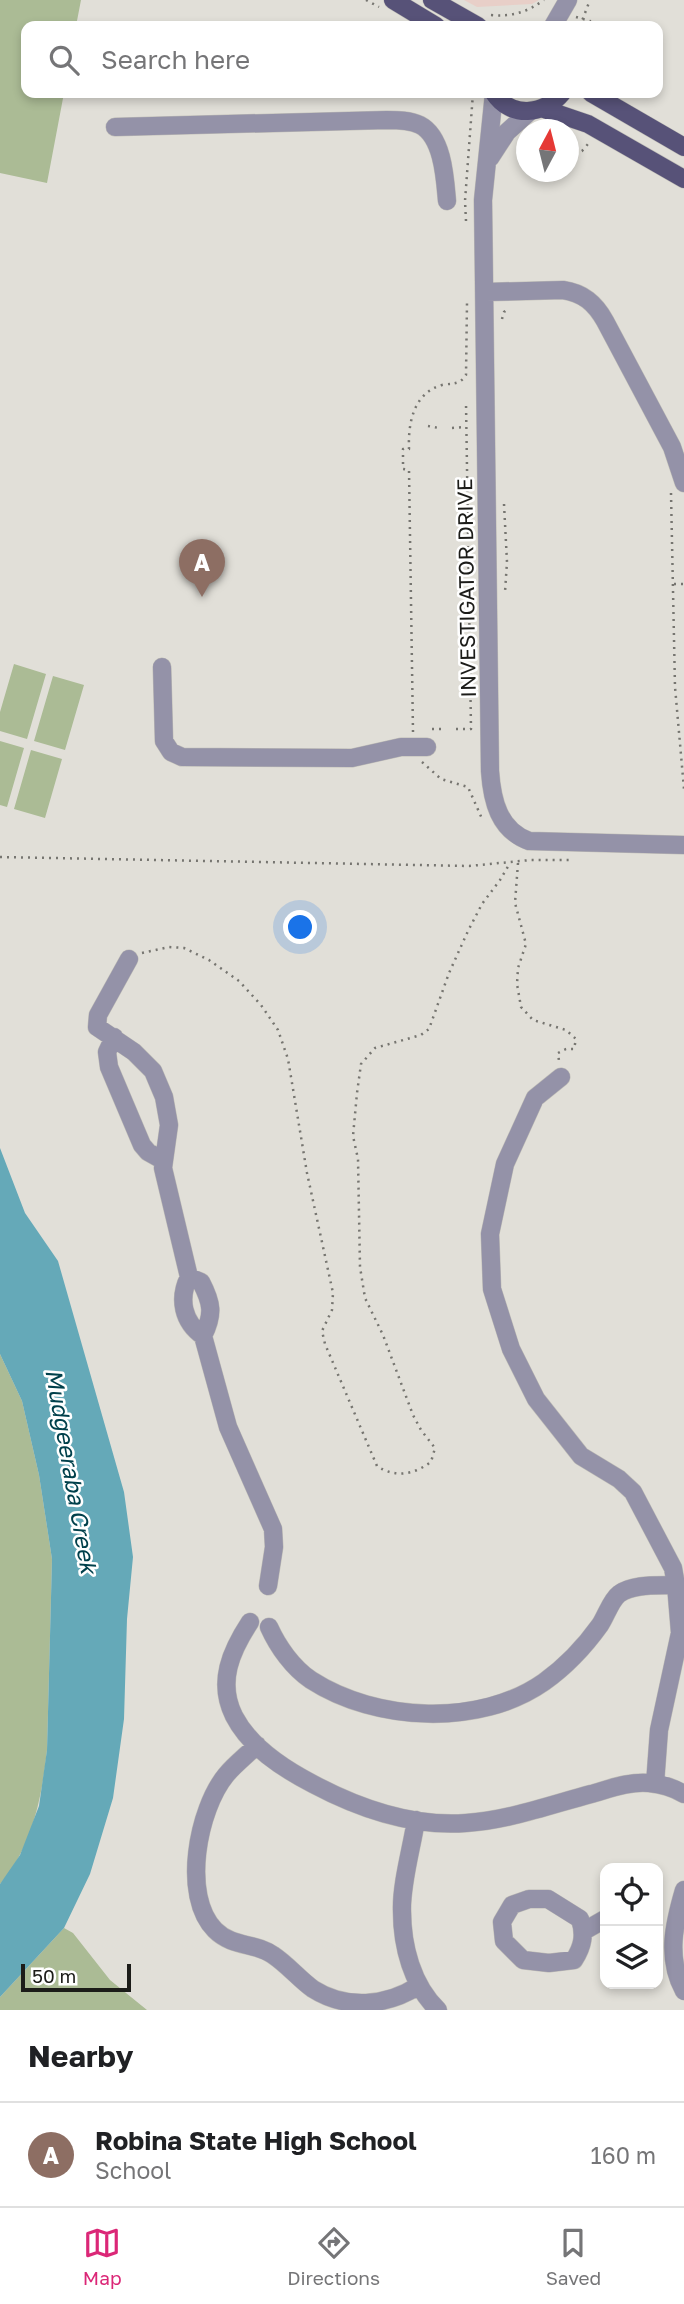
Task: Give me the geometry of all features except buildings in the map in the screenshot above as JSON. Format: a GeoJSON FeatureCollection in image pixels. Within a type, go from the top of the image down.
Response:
{"type":"FeatureCollection","features":[{"type":"Feature","properties":{"kind":"main road"},"geometry":{"type":"LineString","coordinates":[[393,0],[428,21]]}},
{"type":"Feature","properties":{"kind":"main road"},"geometry":{"type":"LineString","coordinates":[[432,0],[480,19]]}},
{"type":"Feature","properties":{"kind":"main road"},"geometry":{"type":"LineString","coordinates":[[499,98],[514,109],[536,110],[588,124],[684,179]]}},
{"type":"Feature","properties":{"kind":"main road"},"geometry":{"type":"LineString","coordinates":[[536,110],[558,98]]}},
{"type":"Feature","properties":{"kind":"main road"},"geometry":{"type":"LineString","coordinates":[[600,98],[684,147]]}},
{"type":"Feature","properties":{"kind":"street"},"geometry":{"type":"LineString","coordinates":[[556,21],[568,0]]}},
{"type":"Feature","properties":{"kind":"street","name":"INVESTIGATOR DRIVE"},"geometry":{"type":"LineString","coordinates":[[493,98],[483,201],[490,772],[496,809],[513,833],[530,841],[684,845]]}},
{"type":"Feature","properties":{"kind":"street","name":"INVESTIGATOR DRIVE"},"geometry":{"type":"LineString","coordinates":[[486,164],[507,132],[536,110]]}},
{"type":"Feature","properties":{"kind":"street"},"geometry":{"type":"LineString","coordinates":[[115,127],[387,120],[413,122],[422,126],[435,141],[447,201]]}},
{"type":"Feature","properties":{"kind":"street"},"geometry":{"type":"LineString","coordinates":[[486,292],[573,291],[592,303],[605,321],[672,447],[677,483]]}},
{"type":"Feature","properties":{"kind":"street"},"geometry":{"type":"LineString","coordinates":[[162,667],[164,741],[171,752],[182,757],[352,758],[425,741]]}},
{"type":"Feature","properties":{"kind":"street"},"geometry":{"type":"LineString","coordinates":[[130,959],[98,1015],[97,1027],[114,1037],[153,1071],[164,1097],[169,1125],[163,1168],[189,1277],[184,1288],[183,1311],[192,1328],[203,1336],[228,1427],[273,1530],[274,1547],[268,1586]]}},
{"type":"Feature","properties":{"kind":"street"},"geometry":{"type":"LineString","coordinates":[[114,1037],[107,1052],[108,1068],[142,1145],[148,1152],[164,1161]]}},
{"type":"Feature","properties":{"kind":"street"},"geometry":{"type":"LineString","coordinates":[[561,1077],[535,1098],[505,1164],[490,1234],[492,1289],[511,1349],[536,1399],[581,1456],[619,1479],[633,1492],[673,1568],[677,1585],[680,1633],[659,1730],[655,1784]]}},
{"type":"Feature","properties":{"kind":"street"},"geometry":{"type":"LineString","coordinates":[[189,1277],[201,1282],[210,1298],[211,1321],[203,1336]]}},
{"type":"Feature","properties":{"kind":"street"},"geometry":{"type":"LineString","coordinates":[[268,1627],[287,1658],[310,1679],[341,1695],[373,1707],[409,1713],[449,1714],[512,1698],[542,1683],[566,1664],[584,1644],[599,1626],[618,1594],[630,1589],[677,1585]]}},
{"type":"Feature","properties":{"kind":"street"},"geometry":{"type":"LineString","coordinates":[[250,1622],[234,1648],[225,1681],[229,1706],[241,1729],[269,1758],[346,1802],[390,1816],[437,1823],[466,1823],[497,1819],[621,1786],[648,1783],[675,1789],[684,1794]]}},
{"type":"Feature","properties":{"kind":"street"},"geometry":{"type":"LineString","coordinates":[[257,1745],[225,1776],[209,1805],[201,1830],[196,1858],[198,1889],[204,1916],[229,1941],[266,1950],[314,1990],[330,1999],[349,2004],[375,2004],[401,1997],[418,1986]]}},
{"type":"Feature","properties":{"kind":"street"},"geometry":{"type":"LineString","coordinates":[[416,1820],[402,1909],[409,1960],[418,1986],[438,2010]]}},
{"type":"Feature","properties":{"kind":"street"},"geometry":{"type":"LineString","coordinates":[[684,1889],[666,1920],[673,1960],[684,1991]]}},
{"type":"Feature","properties":{"kind":"street"},"geometry":{"type":"LineString","coordinates":[[529,1899],[548,1899],[580,1919],[583,1931],[581,1948],[574,1960],[549,1963],[523,1960],[504,1941],[502,1922],[512,1905],[529,1899]]}},
{"type":"Feature","properties":{"kind":"street"},"geometry":{"type":"LineString","coordinates":[[583,1931],[600,1922]]}},
{"type":"Feature","properties":{"kind":"path"},"geometry":{"type":"LineString","coordinates":[[480,19],[521,13],[544,0]]}},
{"type":"Feature","properties":{"kind":"path"},"geometry":{"type":"LineString","coordinates":[[581,21],[590,0]]}},
{"type":"Feature","properties":{"kind":"path"},"geometry":{"type":"LineString","coordinates":[[579,151],[588,144]]}},
{"type":"Feature","properties":{"kind":"path"},"geometry":{"type":"LineString","coordinates":[[466,380],[467,292]]}},
{"type":"Feature","properties":{"kind":"path"},"geometry":{"type":"LineString","coordinates":[[501,325],[504,312],[517,305]]}},
{"type":"Feature","properties":{"kind":"path"},"geometry":{"type":"LineString","coordinates":[[425,741],[412,716],[409,470],[403,469],[403,449],[409,449],[416,406],[423,397],[432,389],[460,382],[466,375]]}},
{"type":"Feature","properties":{"kind":"path"},"geometry":{"type":"LineString","coordinates":[[456,729],[471,729],[466,403]]}},
{"type":"Feature","properties":{"kind":"path"},"geometry":{"type":"LineString","coordinates":[[428,426],[439,428]]}},
{"type":"Feature","properties":{"kind":"path"},"geometry":{"type":"LineString","coordinates":[[452,428],[474,427]]}},
{"type":"Feature","properties":{"kind":"path"},"geometry":{"type":"LineString","coordinates":[[677,483],[675,687],[684,789]]}},
{"type":"Feature","properties":{"kind":"path"},"geometry":{"type":"LineString","coordinates":[[504,499],[507,562],[505,600]]}},
{"type":"Feature","properties":{"kind":"path"},"geometry":{"type":"LineString","coordinates":[[674,584],[684,584]]}},
{"type":"Feature","properties":{"kind":"path"},"geometry":{"type":"LineString","coordinates":[[443,729],[425,741],[420,759],[442,779],[468,787],[484,821]]}},
{"type":"Feature","properties":{"kind":"path"},"geometry":{"type":"LineString","coordinates":[[523,855],[531,860]]}},
{"type":"Feature","properties":{"kind":"path"},"geometry":{"type":"LineString","coordinates":[[0,858],[469,866],[531,860],[581,859]]}},
{"type":"Feature","properties":{"kind":"path"},"geometry":{"type":"LineString","coordinates":[[130,959],[147,950],[184,948],[209,960],[239,981],[261,1005],[278,1030],[288,1059],[307,1173],[333,1293],[332,1310],[322,1331],[325,1343],[377,1466],[386,1472],[409,1474],[430,1462],[435,1448],[413,1415],[383,1335],[365,1298],[359,1267],[358,1159],[353,1136],[361,1064],[375,1048],[421,1035],[429,1029],[449,973],[468,931],[482,904],[510,863]]}},
{"type":"Feature","properties":{"kind":"path"},"geometry":{"type":"LineString","coordinates":[[518,863],[515,903],[526,944],[517,976],[521,1007],[533,1020],[566,1030],[576,1039],[574,1049],[558,1053],[561,1077]]}},
{"type":"Feature","properties":{"kind":"shaded area"},"geometry":{"type":"Polygon","coordinates":[[[464,0],[539,0],[532,4],[477,7],[464,0]]]}},
{"type":"Feature","properties":{"kind":"green space"},"geometry":{"type":"Polygon","coordinates":[[[0,0],[81,0],[77,21],[21,21],[21,98],[63,98],[47,183],[0,173],[0,0]]]}},
{"type":"Feature","properties":{"kind":"green space"},"geometry":{"type":"Polygon","coordinates":[[[14,664],[46,674],[27,739],[0,731],[0,712],[14,664]]]}},
{"type":"Feature","properties":{"kind":"green space"},"geometry":{"type":"Polygon","coordinates":[[[53,676],[84,685],[65,750],[34,741],[53,676]]]}},
{"type":"Feature","properties":{"kind":"green space"},"geometry":{"type":"Polygon","coordinates":[[[0,741],[24,748],[7,807],[0,805],[0,741]]]}},
{"type":"Feature","properties":{"kind":"green space"},"geometry":{"type":"Polygon","coordinates":[[[31,750],[62,759],[45,818],[14,809],[31,750]]]}},
{"type":"Feature","properties":{"kind":"green space"},"geometry":{"type":"Polygon","coordinates":[[[0,1354],[22,1401],[39,1475],[52,1559],[47,1750],[42,1786],[28,1838],[11,1870],[0,1884],[0,1354]]]}},
{"type":"Feature","properties":{"kind":"green space"},"geometry":{"type":"Polygon","coordinates":[[[64,1928],[73,1933],[110,1980],[147,2010],[0,2010],[0,1997],[64,1928]]]}},
{"type":"Feature","properties":{"kind":"water","name":"Mudgeeraba Creek"},"geometry":{"type":"Polygon","coordinates":[[[0,1148],[25,1213],[58,1261],[124,1492],[133,1557],[127,1619],[124,1719],[113,1798],[90,1874],[64,1928],[0,1997],[0,1884],[20,1855],[39,1806],[47,1750],[52,1559],[39,1475],[22,1401],[0,1354],[0,1148]]]}},
{"type":"Feature","properties":{"kind":"place","name":"Robina State High School"},"geometry":{"type":"Point","coordinates":[202,597]}}]}
